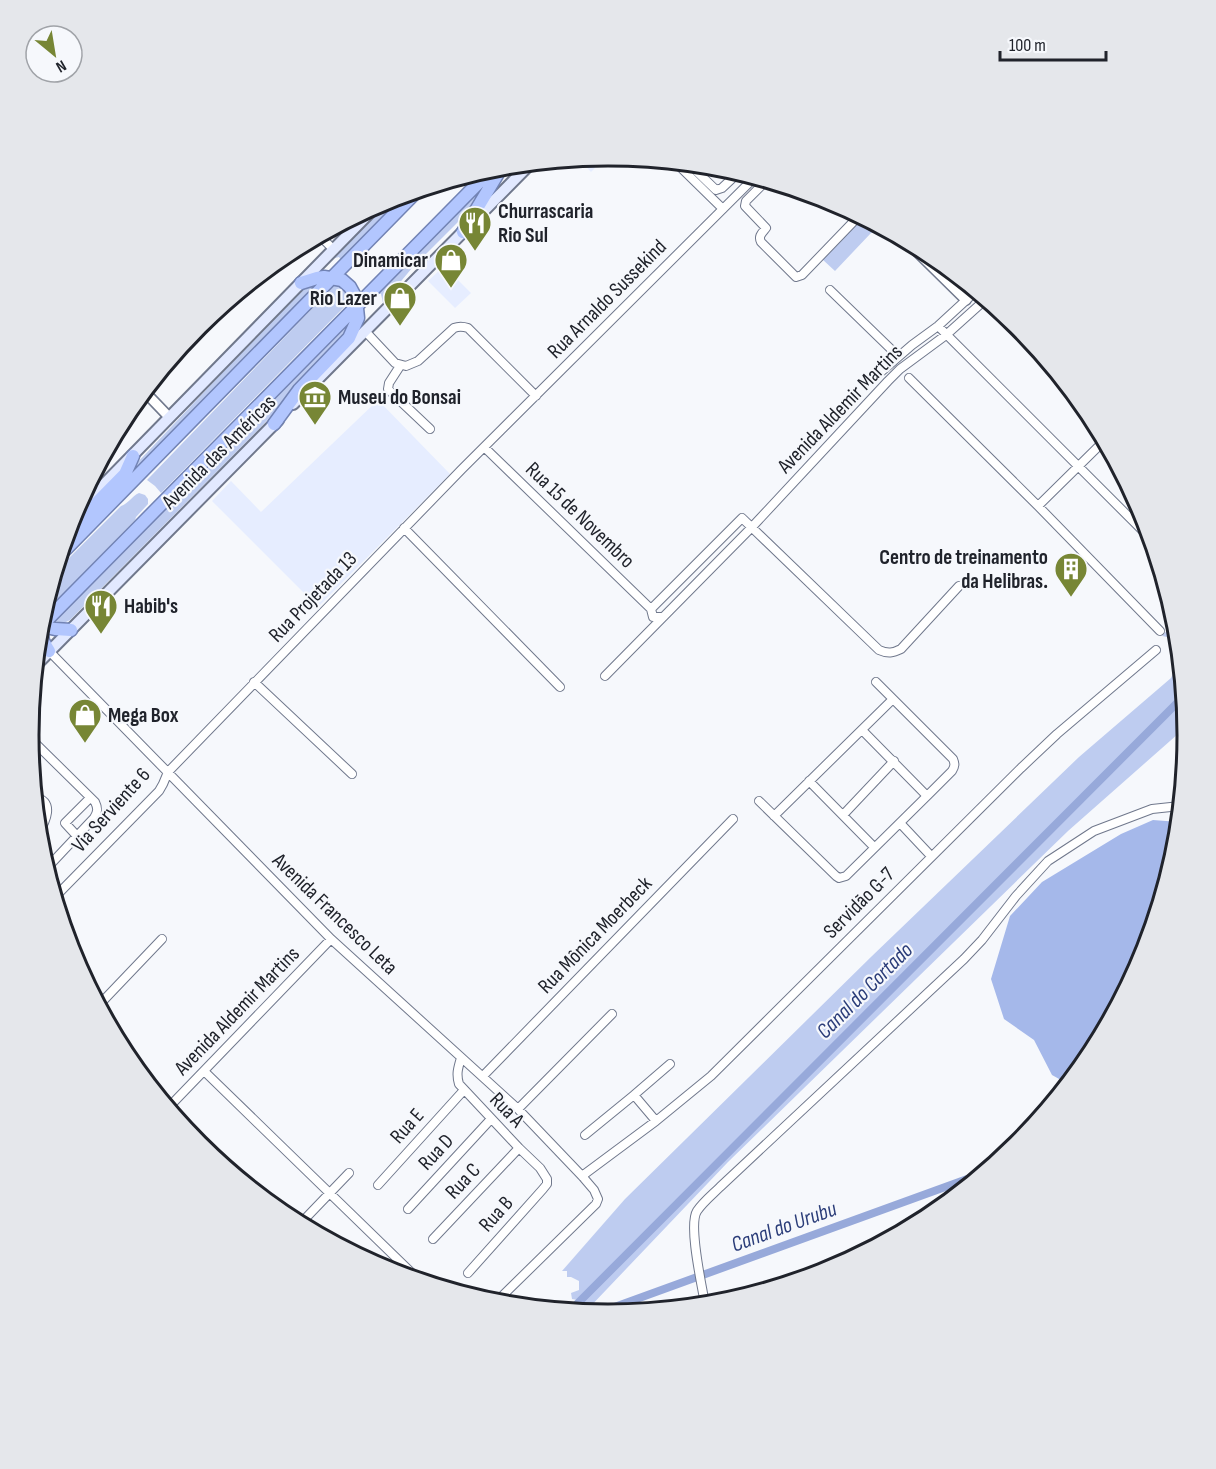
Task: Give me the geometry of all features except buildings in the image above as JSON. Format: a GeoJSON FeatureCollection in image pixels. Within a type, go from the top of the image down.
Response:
{"type":"FeatureCollection","features":[{"type":"Feature","properties":{"kind":"highway"},"geometry":{"type":"LineString","coordinates":[[463,232],[496,176]]}},
{"type":"Feature","properties":{"kind":"highway","name":"Avenida das Américas"},"geometry":{"type":"LineString","coordinates":[[52,613],[481,180]]}},
{"type":"Feature","properties":{"kind":"highway","name":"Avenida das Américas"},"geometry":{"type":"LineString","coordinates":[[73,542],[405,203]]}},
{"type":"Feature","properties":{"kind":"highway"},"geometry":{"type":"LineString","coordinates":[[274,424],[299,390],[350,339],[358,318],[358,304],[354,292],[347,283],[332,278],[317,278],[301,283]]}},
{"type":"Feature","properties":{"kind":"highway"},"geometry":{"type":"LineString","coordinates":[[82,518],[125,474],[133,456]]}},
{"type":"Feature","properties":{"kind":"highway"},"geometry":{"type":"LineString","coordinates":[[49,628],[71,630]]}},
{"type":"Feature","properties":{"kind":"highway"},"geometry":{"type":"LineString","coordinates":[[46,646],[50,651]]}},
{"type":"Feature","properties":{"kind":"main road","name":"Avenida das Américas"},"geometry":{"type":"LineString","coordinates":[[45,656],[522,172]]}},
{"type":"Feature","properties":{"kind":"main road"},"geometry":{"type":"LineString","coordinates":[[91,498],[361,222]]}},
{"type":"Feature","properties":{"kind":"street"},"geometry":{"type":"LineString","coordinates":[[683,170],[723,209]]}},
{"type":"Feature","properties":{"kind":"street"},"geometry":{"type":"LineString","coordinates":[[698,173],[716,190],[722,188],[731,179]]}},
{"type":"Feature","properties":{"kind":"street","name":"Rua Arnaldo Sussekind"},"geometry":{"type":"LineString","coordinates":[[484,447],[749,183]]}},
{"type":"Feature","properties":{"kind":"street"},"geometry":{"type":"LineString","coordinates":[[761,187],[746,201],[745,206],[766,228],[760,236],[761,242],[796,277],[802,275],[854,221]]}},
{"type":"Feature","properties":{"kind":"street"},"geometry":{"type":"LineString","coordinates":[[743,189],[751,197]]}},
{"type":"Feature","properties":{"kind":"street"},"geometry":{"type":"LineString","coordinates":[[325,241],[334,250]]}},
{"type":"Feature","properties":{"kind":"street"},"geometry":{"type":"LineString","coordinates":[[933,268],[966,300]]}},
{"type":"Feature","properties":{"kind":"street"},"geometry":{"type":"LineString","coordinates":[[830,290],[898,356]]}},
{"type":"Feature","properties":{"kind":"street","name":"Avenida Aldemir Martins"},"geometry":{"type":"LineString","coordinates":[[882,371],[938,326],[970,296]]}},
{"type":"Feature","properties":{"kind":"street","name":"Avenida Aldemir Martins"},"geometry":{"type":"LineString","coordinates":[[605,676],[752,527],[888,381],[980,304]]}},
{"type":"Feature","properties":{"kind":"street"},"geometry":{"type":"LineString","coordinates":[[365,331],[395,363],[406,366],[418,361],[454,328],[464,326],[536,396]]}},
{"type":"Feature","properties":{"kind":"street"},"geometry":{"type":"LineString","coordinates":[[938,326],[1137,525]]}},
{"type":"Feature","properties":{"kind":"street"},"geometry":{"type":"LineString","coordinates":[[400,366],[388,388],[430,429]]}},
{"type":"Feature","properties":{"kind":"street"},"geometry":{"type":"LineString","coordinates":[[909,378],[1160,631]]}},
{"type":"Feature","properties":{"kind":"street"},"geometry":{"type":"LineString","coordinates":[[150,397],[169,417]]}},
{"type":"Feature","properties":{"kind":"street"},"geometry":{"type":"LineString","coordinates":[[1038,506],[1098,446]]}},
{"type":"Feature","properties":{"kind":"street","name":"Rua Projetada 13"},"geometry":{"type":"LineString","coordinates":[[168,772],[484,447]]}},
{"type":"Feature","properties":{"kind":"street","name":"Rua 15 de Novembro"},"geometry":{"type":"LineString","coordinates":[[484,447],[651,609]]}},
{"type":"Feature","properties":{"kind":"street"},"geometry":{"type":"LineString","coordinates":[[663,617],[653,617],[651,609],[742,518],[879,650],[886,653],[894,653],[901,649],[959,586]]}},
{"type":"Feature","properties":{"kind":"street"},"geometry":{"type":"LineString","coordinates":[[404,528],[560,687]]}},
{"type":"Feature","properties":{"kind":"street","name":"Servidão G-7"},"geometry":{"type":"LineString","coordinates":[[582,1176],[656,1121],[711,1076],[931,856],[1057,734],[1156,650]]}},
{"type":"Feature","properties":{"kind":"street","name":"Avenida Francesco Leta"},"geometry":{"type":"LineString","coordinates":[[50,651],[331,939],[518,1109],[597,1194],[598,1199],[592,1209],[504,1294]]}},
{"type":"Feature","properties":{"kind":"street"},"geometry":{"type":"LineString","coordinates":[[254,682],[351,774]]}},
{"type":"Feature","properties":{"kind":"street"},"geometry":{"type":"LineString","coordinates":[[759,801],[839,878],[846,876],[952,771],[955,767],[953,759],[876,682]]}},
{"type":"Feature","properties":{"kind":"street"},"geometry":{"type":"LineString","coordinates":[[774,816],[893,699]]}},
{"type":"Feature","properties":{"kind":"street"},"geometry":{"type":"LineString","coordinates":[[862,729],[927,795]]}},
{"type":"Feature","properties":{"kind":"street"},"geometry":{"type":"LineString","coordinates":[[39,747],[98,807],[97,813],[53,861]]}},
{"type":"Feature","properties":{"kind":"street"},"geometry":{"type":"LineString","coordinates":[[843,815],[894,762]]}},
{"type":"Feature","properties":{"kind":"street","name":"Via Serviente 6"},"geometry":{"type":"LineString","coordinates":[[61,891],[159,791],[168,772]]}},
{"type":"Feature","properties":{"kind":"street"},"geometry":{"type":"LineString","coordinates":[[809,781],[873,848]]}},
{"type":"Feature","properties":{"kind":"street"},"geometry":{"type":"LineString","coordinates":[[76,836],[65,823],[90,798]]}},
{"type":"Feature","properties":{"kind":"street"},"geometry":{"type":"LineString","coordinates":[[43,800],[47,811],[45,818]]}},
{"type":"Feature","properties":{"kind":"street"},"geometry":{"type":"LineString","coordinates":[[703,1296],[694,1226],[697,1210],[964,959],[982,940],[1022,888],[1048,861],[1094,831],[1152,809],[1172,807]]}},
{"type":"Feature","properties":{"kind":"street","name":"Rua Mônica Moerbeck"},"geometry":{"type":"LineString","coordinates":[[483,1076],[733,819]]}},
{"type":"Feature","properties":{"kind":"street"},"geometry":{"type":"LineString","coordinates":[[900,823],[931,856]]}},
{"type":"Feature","properties":{"kind":"street"},"geometry":{"type":"LineString","coordinates":[[105,999],[162,939]]}},
{"type":"Feature","properties":{"kind":"street","name":"Avenida Aldemir Martins"},"geometry":{"type":"LineString","coordinates":[[174,1102],[331,939]]}},
{"type":"Feature","properties":{"kind":"street"},"geometry":{"type":"LineString","coordinates":[[518,1109],[612,1014]]}},
{"type":"Feature","properties":{"kind":"street","name":"Rua A"},"geometry":{"type":"LineString","coordinates":[[461,1058],[457,1078],[464,1090],[519,1149],[540,1167],[547,1179]]}},
{"type":"Feature","properties":{"kind":"street"},"geometry":{"type":"LineString","coordinates":[[585,1135],[670,1064]]}},
{"type":"Feature","properties":{"kind":"street"},"geometry":{"type":"LineString","coordinates":[[204,1071],[402,1265]]}},
{"type":"Feature","properties":{"kind":"street","name":"Rua E"},"geometry":{"type":"LineString","coordinates":[[378,1185],[464,1090]]}},
{"type":"Feature","properties":{"kind":"street"},"geometry":{"type":"LineString","coordinates":[[634,1095],[656,1121]]}},
{"type":"Feature","properties":{"kind":"street","name":"Rua D"},"geometry":{"type":"LineString","coordinates":[[408,1209],[491,1119]]}},
{"type":"Feature","properties":{"kind":"street","name":"Rua C"},"geometry":{"type":"LineString","coordinates":[[433,1239],[519,1149]]}},
{"type":"Feature","properties":{"kind":"street"},"geometry":{"type":"LineString","coordinates":[[307,1217],[349,1173]]}},
{"type":"Feature","properties":{"kind":"street","name":"Rua B"},"geometry":{"type":"LineString","coordinates":[[468,1273],[543,1189],[547,1184],[547,1179]]}},
{"type":"Feature","properties":{"kind":"shaded area"},"geometry":{"type":"Polygon","coordinates":[[[597,166],[591,172],[586,167],[597,166]]]}},
{"type":"Feature","properties":{"kind":"shaded area"},"geometry":{"type":"Polygon","coordinates":[[[489,178],[469,211],[412,268],[383,303],[381,294],[374,292],[489,178]]]}},
{"type":"Feature","properties":{"kind":"shaded area"},"geometry":{"type":"Polygon","coordinates":[[[395,207],[342,262],[339,257],[331,259],[373,217],[395,207]]]}},
{"type":"Feature","properties":{"kind":"shaded area"},"geometry":{"type":"Polygon","coordinates":[[[857,223],[875,232],[871,233],[835,271],[822,259],[857,223]]]}},
{"type":"Feature","properties":{"kind":"shaded area","name":"Dinamicar"},"geometry":{"type":"Polygon","coordinates":[[[444,266],[471,293],[455,308],[428,281],[444,266]]]}},
{"type":"Feature","properties":{"kind":"shaded area"},"geometry":{"type":"Polygon","coordinates":[[[322,283],[76,534],[80,524],[298,293],[322,283]]]}},
{"type":"Feature","properties":{"kind":"shaded area"},"geometry":{"type":"Polygon","coordinates":[[[336,284],[343,287],[353,298],[161,493],[147,480],[336,284]]]}},
{"type":"Feature","properties":{"kind":"shaded area"},"geometry":{"type":"Polygon","coordinates":[[[354,313],[346,334],[260,428],[70,620],[58,626],[51,623],[354,313]]]}},
{"type":"Feature","properties":{"kind":"shaded area"},"geometry":{"type":"Polygon","coordinates":[[[378,400],[450,474],[318,607],[212,501],[231,481],[261,512],[378,400]]]}},
{"type":"Feature","properties":{"kind":"shaded area"},"geometry":{"type":"Polygon","coordinates":[[[139,493],[145,495],[148,504],[57,600],[58,587],[66,561],[139,493]]]}},
{"type":"Feature","properties":{"kind":"shaded area"},"geometry":{"type":"Polygon","coordinates":[[[1173,673],[1177,735],[1068,831],[728,1162],[593,1303],[578,1302],[578,1300],[572,1299],[571,1293],[579,1290],[579,1281],[567,1277],[567,1271],[562,1271],[625,1199],[872,956],[1079,757],[1171,678],[1173,673]]]}},
{"type":"Feature","properties":{"kind":"shaded area"},"geometry":{"type":"Polygon","coordinates":[[[1153,820],[1170,821],[1158,882],[1134,952],[1101,1019],[1060,1080],[1052,1075],[1034,1040],[1004,1019],[991,979],[1010,916],[1042,882],[1121,834],[1153,820]]]}},
{"type":"Feature","properties":{"kind":"waterway","name":"Canal do Cortado"},"geometry":{"type":"LineString","coordinates":[[579,1302],[1176,704]]}},
{"type":"Feature","properties":{"kind":"waterway","name":"Canal do Urubu"},"geometry":{"type":"LineString","coordinates":[[625,1303],[959,1182]]}},
{"type":"Feature","properties":{"kind":"place","name":"Churrascaria Rio Sul"},"geometry":{"type":"Point","coordinates":[475,252]}},
{"type":"Feature","properties":{"kind":"place","name":"Dinamicar"},"geometry":{"type":"Point","coordinates":[451,289]}},
{"type":"Feature","properties":{"kind":"place","name":"Rio Lazer"},"geometry":{"type":"Point","coordinates":[400,327]}},
{"type":"Feature","properties":{"kind":"place","name":"Museu do Bonsai"},"geometry":{"type":"Point","coordinates":[315,426]}},
{"type":"Feature","properties":{"kind":"place","name":"Centro de treinamento da Helibras."},"geometry":{"type":"Point","coordinates":[1071,598]}},
{"type":"Feature","properties":{"kind":"place","name":"Habib's"},"geometry":{"type":"Point","coordinates":[101,635]}},
{"type":"Feature","properties":{"kind":"place","name":"Mega Box"},"geometry":{"type":"Point","coordinates":[85,744]}}]}
